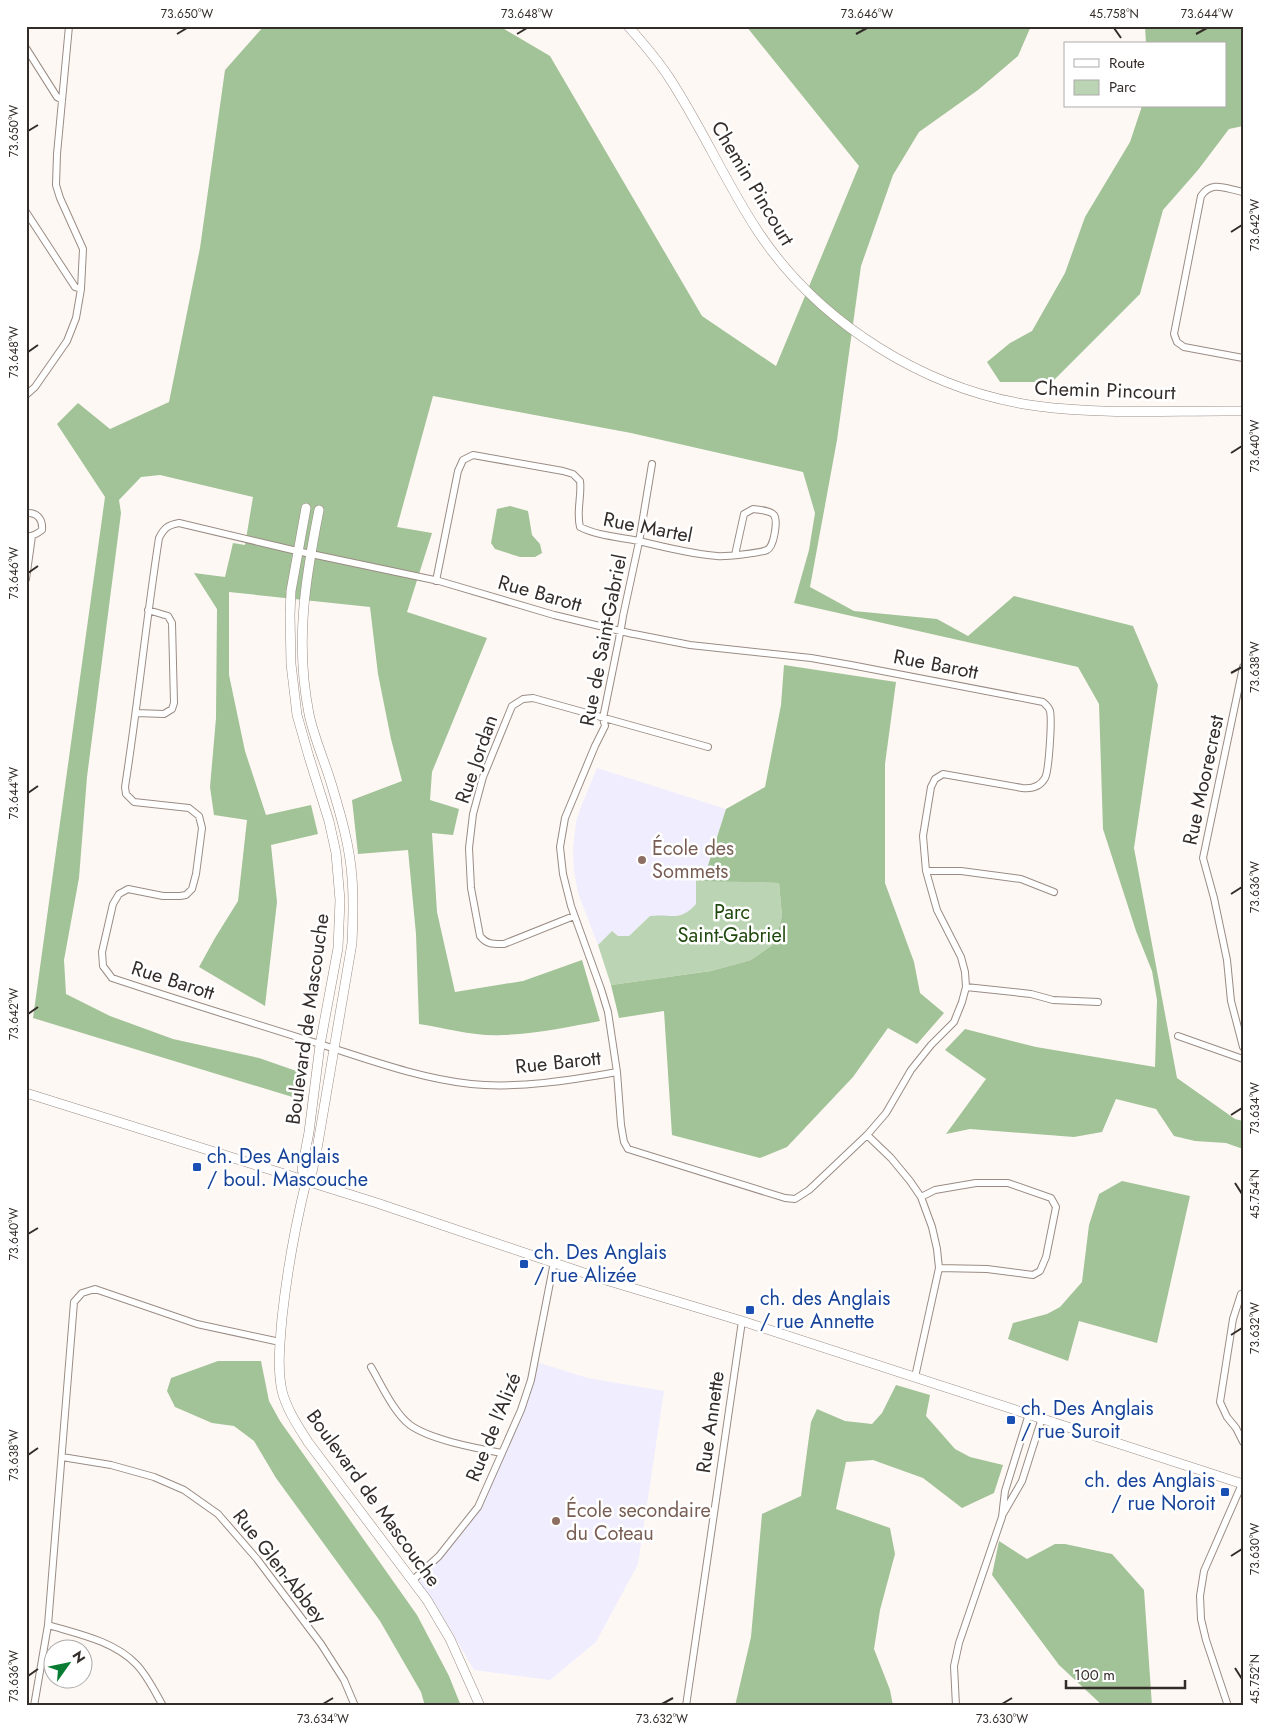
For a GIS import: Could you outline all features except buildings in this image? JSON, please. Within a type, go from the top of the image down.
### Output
[{"type":"street","points":[[26,394],[35,387],[67,341],[76,318],[81,289],[83,249],[56,185],[69,26]]},
{"type":"street","name":"Chemin Pincourt","points":[[628,26],[647,46],[670,79],[758,232],[789,272],[830,312],[885,351],[926,373],[964,388],[1036,406],[1098,411],[1242,409]]},
{"type":"street","points":[[26,48],[57,97],[62,100]]},
{"type":"street","points":[[1243,192],[1214,186],[1206,188],[1201,196],[1174,334],[1177,342],[1184,347],[1243,358]]},
{"type":"street","points":[[26,212],[75,287],[81,289]]},
{"type":"street","name":"Rue Martel","points":[[436,581],[458,470],[463,460],[473,455],[520,462],[573,474],[580,480],[581,490],[577,517],[580,527],[591,532],[639,542],[718,556],[735,555],[766,550],[771,546],[776,519],[770,512],[753,509],[744,514],[735,555]]},
{"type":"street","name":"Rue de Saint-Gabriel","points":[[652,464],[639,542],[603,718],[605,726],[572,800],[560,847],[563,874],[574,916],[608,1012],[617,1072],[621,1125],[624,1142],[628,1149],[785,1198],[795,1199],[809,1190],[868,1135],[886,1113],[911,1070],[931,1045],[954,1022],[966,988],[965,972],[961,957],[936,910],[926,871],[923,836],[931,787],[935,779],[943,774],[1032,789],[1046,777],[1049,738]]},
{"type":"street","name":"Boulevard de Mascouche","points":[[306,508],[291,591],[290,646],[295,700],[309,757],[330,823],[340,884],[338,948],[320,1045],[309,1132],[302,1169],[306,1182]]},
{"type":"street","name":"Boulevard de Mascouche","points":[[319,510],[310,554],[302,625],[303,661],[310,714],[341,818],[352,879],[352,943],[315,1157],[312,1172],[306,1182],[290,1253],[280,1342],[279,1373],[282,1392],[297,1426],[438,1617],[450,1638],[480,1706]]},
{"type":"street","points":[[26,512],[35,514],[42,521],[42,530],[29,536],[26,579]]},
{"type":"street","name":"Rue Barott","points":[[617,1072],[563,1081],[502,1085],[471,1084],[417,1073],[333,1049],[112,978],[103,966],[102,952],[112,904],[119,894],[128,889],[173,897],[186,895],[192,888],[202,828],[199,816],[189,808],[134,802],[126,794],[125,787],[159,538],[168,525],[179,523],[436,581],[554,615],[620,631],[690,645],[850,664],[1043,702],[1050,709],[1051,724],[1049,738]]},
{"type":"street","points":[[136,713],[164,714],[172,709],[174,703],[172,623],[168,616],[148,610]]},
{"type":"street","name":"Rue Moorecrest","points":[[1243,666],[1203,858],[1214,898],[1227,960],[1231,1001],[1243,1047]]},
{"type":"street","name":"Rue Jordan","points":[[574,916],[504,944],[485,942],[480,936],[471,888],[469,848],[473,814],[482,777],[512,706],[523,699],[533,698],[603,718]]},
{"type":"street","points":[[603,718],[708,746]]},
{"type":"street","points":[[926,871],[961,871],[1021,879],[1054,892]]},
{"type":"street","points":[[966,988],[1023,992],[1052,1000],[1098,1002]]},
{"type":"street","points":[[1178,1036],[1243,1059]]},
{"type":"street","points":[[26,1093],[306,1182],[322,1185],[599,1278],[742,1321],[1243,1484],[1204,1571],[1200,1596],[1201,1619],[1206,1640],[1228,1706]]},
{"type":"street","points":[[868,1135],[891,1158],[921,1197],[932,1227],[940,1268],[915,1377]]},
{"type":"street","points":[[921,1197],[935,1190],[976,1183],[1008,1183],[1051,1198],[1056,1207],[1046,1257],[1040,1270],[1033,1275],[987,1269],[940,1268]]},
{"type":"street","name":"Rue de l'Alizé","points":[[412,1580],[439,1556],[478,1507],[521,1410],[531,1380],[554,1262]]},
{"type":"street","points":[[34,1706],[48,1625],[74,1302],[82,1293],[94,1289],[197,1324],[280,1342]]},
{"type":"street","points":[[1243,1293],[1241,1294],[1233,1319],[1220,1402],[1243,1442]]},
{"type":"street","name":"Rue Annette","points":[[686,1706],[742,1321]]},
{"type":"street","points":[[371,1367],[391,1402],[409,1424],[433,1436],[502,1453]]},
{"type":"street","points":[[1002,1517],[1005,1490],[1029,1414]]},
{"type":"street","points":[[956,1706],[954,1666],[959,1643],[1002,1517],[1022,1481],[1042,1418]]},
{"type":"street","name":"Rue Glen-Abbey","points":[[62,1457],[111,1465],[154,1477],[184,1490],[218,1514],[257,1559],[321,1644],[344,1680],[355,1706]]},
{"type":"street","points":[[48,1625],[113,1647],[126,1654],[138,1665],[164,1706]]},
{"type":"shaded area","name":"École des Sommets","points":[[597,768],[726,809],[703,881],[696,880],[696,904],[689,912],[680,916],[650,916],[629,936],[618,936],[612,931],[598,945],[578,893],[573,849],[576,822]]},
{"type":"shaded area","name":"École secondaire du Coteau","points":[[533,1361],[588,1378],[664,1391],[638,1564],[596,1642],[550,1680],[474,1670],[436,1605],[413,1580],[439,1556],[478,1507],[521,1410]]},
{"type":"green space","points":[[264,26],[499,26],[550,56],[702,316],[776,366],[859,166],[746,26],[1031,26],[1018,56],[978,90],[919,132],[893,175],[861,266],[837,440],[810,587],[854,611],[937,619],[968,636],[1014,596],[1133,626],[1158,685],[1134,848],[1177,1078],[1235,1119],[1243,1121],[1243,1149],[1226,1143],[1195,1141],[1174,1136],[1156,1109],[1116,1099],[1102,1132],[1074,1137],[970,1129],[946,1134],[986,1079],[945,1050],[965,1029],[1036,1047],[1155,1067],[1157,1000],[1152,971],[1136,931],[1103,829],[1099,704],[1078,667],[794,603],[809,550],[815,513],[803,472],[631,433],[433,396],[397,527],[432,533],[407,612],[487,638],[432,772],[430,800],[459,809],[453,835],[432,833],[437,912],[455,992],[523,981],[582,960],[600,1021],[540,1032],[493,1035],[419,1024],[416,934],[408,850],[358,854],[352,800],[402,781],[391,739],[378,674],[370,607],[229,592],[229,675],[245,751],[266,815],[311,805],[318,834],[271,845],[277,902],[265,1006],[199,967],[238,901],[247,820],[214,815],[210,787],[216,718],[217,609],[194,573],[225,577],[233,543],[245,545],[253,497],[160,475],[141,477],[119,500],[121,513],[87,777],[79,878],[64,960],[66,994],[110,1016],[173,1039],[259,1058],[305,1074],[299,1099],[33,1018],[105,497],[57,424],[78,403],[110,429],[169,402],[200,248],[225,70]]},
{"type":"green space","points":[[1145,26],[1243,26],[1243,126],[1229,129],[1198,170],[1163,210],[1140,294],[1052,382],[1000,382],[987,362],[1010,343],[1032,331],[1065,273],[1085,217],[1130,142],[1141,108],[1226,108],[1226,42],[1146,42]]},
{"type":"green space","points":[[510,506],[528,511],[532,535],[540,544],[542,553],[535,557],[520,557],[495,549],[491,543],[497,509]]},
{"type":"green space","points":[[784,665],[896,682],[885,764],[885,883],[914,962],[920,993],[944,1013],[917,1044],[888,1028],[853,1077],[787,1147],[760,1158],[672,1135],[664,1011],[619,1018],[611,985],[711,971],[751,960],[775,943],[782,916],[779,883],[703,881],[726,809],[765,787],[781,705]]},
{"type":"green space","name":"Parc Saint-Gabriel","points":[[696,880],[779,883],[782,916],[775,943],[751,960],[711,971],[611,985],[598,945],[612,931],[618,936],[629,936],[650,916],[674,916],[690,910],[696,904]]},
{"type":"green space","points":[[1122,1181],[1190,1196],[1157,1343],[1079,1321],[1068,1361],[1008,1339],[1013,1323],[1047,1314],[1060,1307],[1082,1282],[1089,1225],[1099,1194]]},
{"type":"green space","points":[[218,1361],[261,1361],[269,1401],[280,1421],[417,1615],[449,1676],[461,1706],[425,1706],[421,1692],[380,1621],[276,1478],[254,1441],[234,1426],[212,1423],[175,1407],[167,1391],[171,1378]]},
{"type":"green space","points":[[896,1385],[930,1395],[926,1416],[955,1449],[970,1457],[1003,1465],[994,1493],[962,1508],[923,1478],[873,1460],[846,1462],[836,1509],[890,1528],[895,1554],[880,1610],[874,1649],[890,1690],[893,1706],[735,1706],[751,1637],[762,1514],[801,1496],[811,1422],[817,1409],[845,1421],[872,1424],[882,1413]]},
{"type":"green space","points":[[999,1541],[1027,1559],[1055,1544],[1065,1544],[1112,1554],[1144,1590],[1152,1706],[1103,1706],[1059,1665],[992,1575]]},
{"type":"place","name":"École des Sommets","points":[[642,860]]},
{"type":"place","name":"ch. Des Anglais / boul. Mascouche","points":[[197,1167]]},
{"type":"place","name":"ch. Des Anglais / rue Alizée","points":[[524,1264]]},
{"type":"place","name":"ch. des Anglais / rue Annette","points":[[750,1310]]},
{"type":"place","name":"ch. Des Anglais / rue Suroit","points":[[1011,1420]]},
{"type":"place","name":"ch. des Anglais / rue Noroit","points":[[1225,1492]]},
{"type":"place","name":"École secondaire du Coteau","points":[[556,1521]]}]
